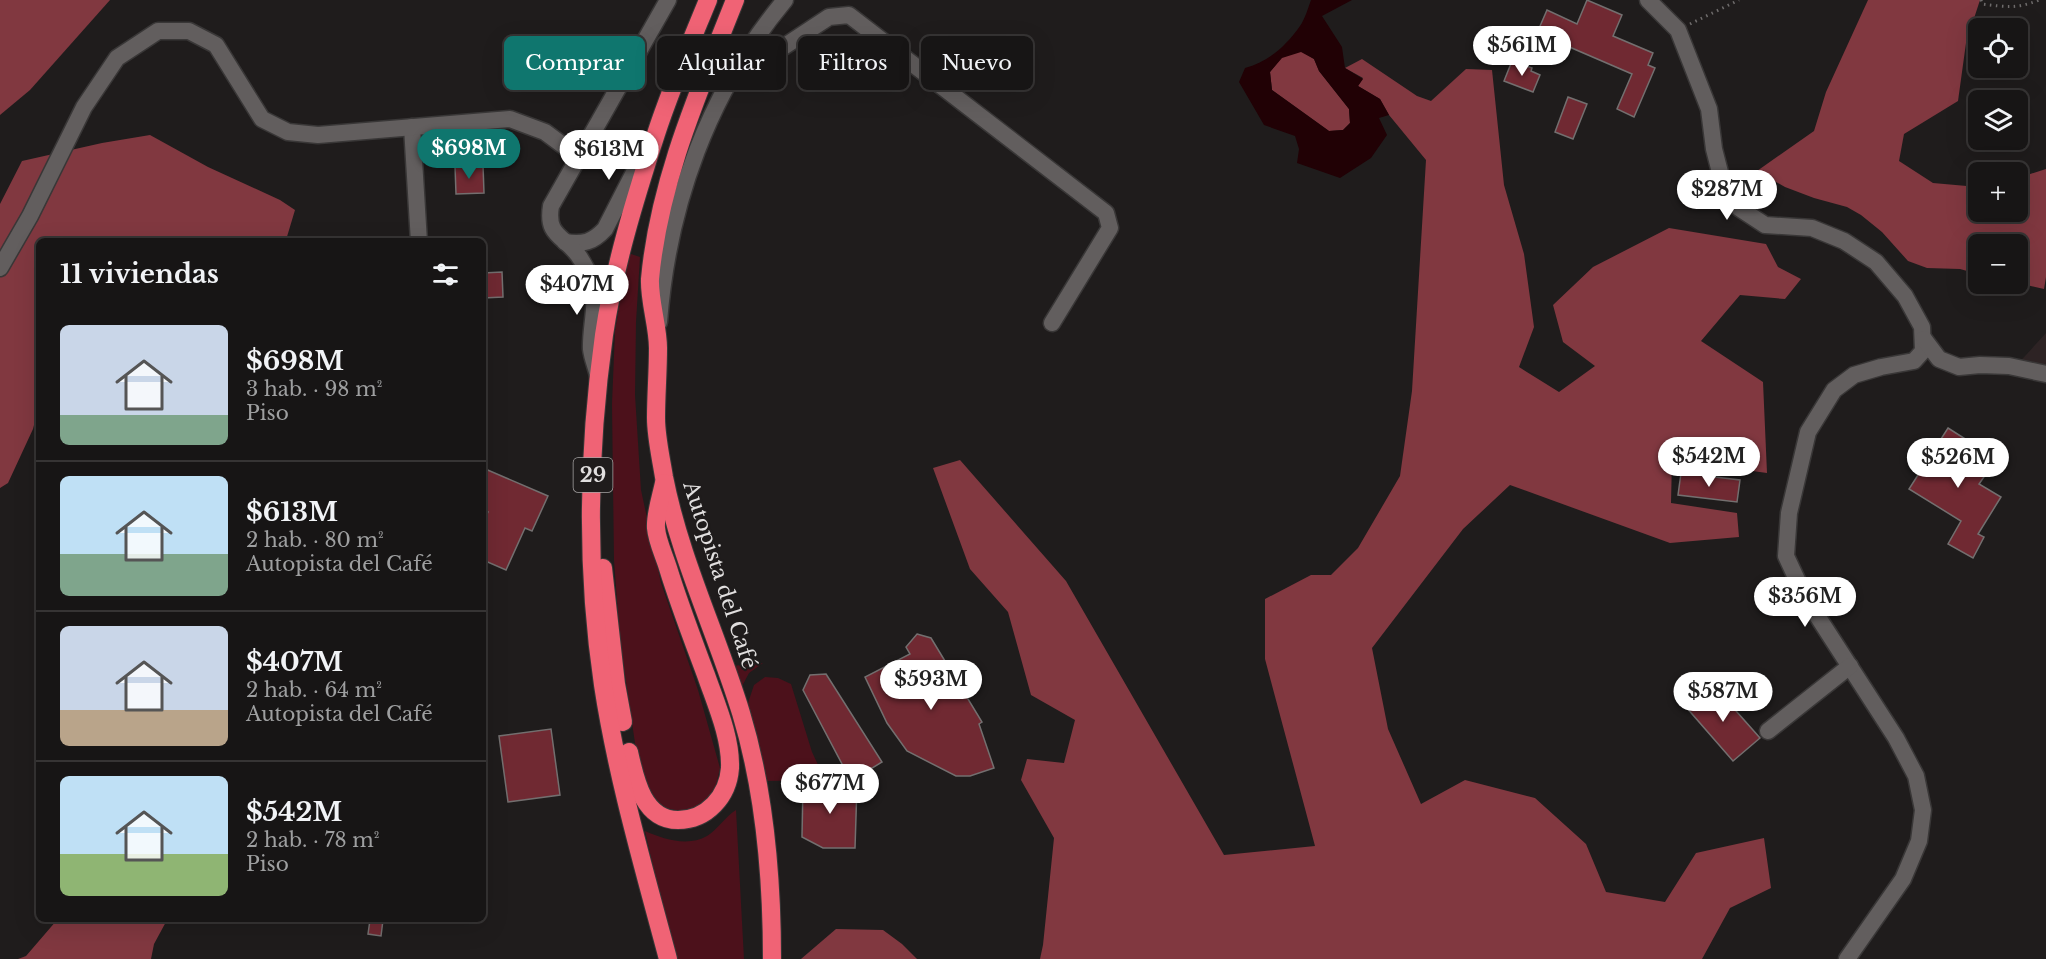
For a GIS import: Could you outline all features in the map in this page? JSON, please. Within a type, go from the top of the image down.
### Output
[{"type":"highway","name":"29","points":[[668,959],[626,800],[603,686],[595,618],[591,533],[599,380],[604,333],[633,209],[656,132],[708,0]]},
{"type":"highway","name":"Autopista del Café","points":[[735,0],[669,174],[660,214],[650,283],[658,332],[656,421],[664,478],[689,567],[730,680],[755,765],[768,859],[772,959]]},
{"type":"highway","points":[[591,533],[604,571],[616,684],[626,740],[638,788],[653,811],[663,817],[688,820],[700,816],[710,810],[720,799],[728,784],[730,766],[728,746],[716,703],[675,591],[656,528],[664,478]]},
{"type":"street","points":[[599,380],[591,350],[594,295],[591,281],[578,255],[554,232],[549,218],[551,206],[668,0]]},
{"type":"street","points":[[759,36],[786,0]]},
{"type":"street","points":[[1648,0],[1678,30],[1709,109],[1714,149],[1724,184],[1739,208],[1765,225],[1812,228],[1844,241],[1876,262],[1905,296],[1922,327],[1923,351],[1914,361],[1854,375],[1833,390],[1808,432],[1789,513],[1786,556],[1805,597],[1896,738],[1916,776],[1923,810],[1919,841],[1903,879],[1847,959]]},
{"type":"street","points":[[786,46],[829,17],[849,15],[1106,213],[1110,228],[1052,323]]},
{"type":"street","points":[[0,268],[30,216],[84,107],[117,58],[158,31],[189,31],[216,45],[262,119],[288,132],[318,135],[510,119],[545,132],[580,158]]},
{"type":"street","points":[[658,332],[661,289],[678,204],[691,163],[725,90]]},
{"type":"street","points":[[412,127],[419,238]]},
{"type":"street","points":[[565,242],[587,243],[597,238],[605,229],[640,157],[656,132]]},
{"type":"street","points":[[1923,339],[1939,359],[1959,367],[2008,366],[2046,374]]},
{"type":"street","points":[[1768,731],[1850,666]]},
{"type":"path","points":[[1678,30],[1739,0]]},
{"type":"path","points":[[1981,0],[1982,4],[2001,7],[2022,7],[2040,0]]},
{"type":"shaded area","points":[[0,0],[110,0],[30,90],[0,115]]},
{"type":"shaded area","points":[[1311,0],[1352,0],[1322,16],[1342,47],[1345,68],[1363,79],[1358,86],[1380,99],[1389,115],[1379,118],[1387,135],[1371,158],[1340,178],[1297,163],[1299,149],[1295,136],[1264,125],[1239,82],[1245,68],[1269,57],[1289,40],[1302,23]],"holes":[[[1301,52],[1314,59],[1319,71],[1349,109],[1350,123],[1343,130],[1329,131],[1272,90],[1270,72],[1282,58]]]},
{"type":"shaded area","points":[[1868,0],[1980,0],[1974,18],[1968,18],[1968,37],[1958,101],[1904,134],[1899,161],[1933,183],[1968,186],[1968,222],[2028,222],[2028,175],[2046,169],[2044,289],[2028,285],[2028,234],[1968,234],[1968,271],[1927,268],[1908,261],[1882,232],[1847,207],[1785,187],[1757,171],[1814,131],[1826,92]]},
{"type":"shaded area","points":[[1301,51],[1314,59],[1319,71],[1349,109],[1350,123],[1343,130],[1329,131],[1272,90],[1270,72],[1282,57]]},
{"type":"shaded area","points":[[1362,59],[1417,96],[1431,101],[1466,69],[1492,70],[1504,185],[1524,254],[1534,327],[1519,367],[1559,392],[1595,366],[1563,342],[1553,305],[1593,267],[1669,228],[1766,244],[1778,267],[1801,279],[1785,299],[1740,295],[1701,341],[1763,382],[1767,473],[1672,460],[1671,503],[1737,513],[1739,537],[1670,543],[1510,485],[1463,529],[1372,648],[1388,729],[1421,804],[1465,780],[1535,798],[1586,844],[1606,892],[1665,902],[1696,853],[1764,838],[1771,888],[1730,908],[1702,959],[1040,959],[1054,838],[1021,780],[1027,759],[1064,763],[1075,720],[1031,695],[1008,612],[970,569],[933,468],[960,460],[1066,581],[1224,855],[1315,846],[1265,659],[1265,599],[1311,575],[1331,575],[1358,548],[1400,476],[1412,391],[1426,160],[1389,115],[1380,99],[1358,86],[1363,78],[1345,68]]},
{"type":"shaded area","points":[[150,135],[208,167],[280,200],[295,210],[287,238],[36,238],[36,417],[33,429],[8,483],[0,488],[0,204],[22,161]]},
{"type":"shaded area","points":[[628,253],[640,257],[635,395],[641,490],[661,583],[698,690],[720,768],[710,798],[700,808],[681,811],[664,808],[655,803],[640,777],[620,641],[614,560],[612,404],[615,331]]},
{"type":"shaded area","points":[[2046,333],[2046,372],[2014,368]]},
{"type":"shaded area","points":[[763,663],[749,673],[740,690],[732,666]]},
{"type":"shaded area","points":[[765,677],[778,678],[791,684],[812,752],[820,769],[838,780],[763,781],[746,709],[754,685]]},
{"type":"shaded area","points":[[736,810],[744,959],[674,959],[645,831],[676,841],[692,841],[707,836]]},
{"type":"shaded area","points":[[55,922],[166,922],[154,944],[151,959],[18,959],[26,956]]},
{"type":"shaded area","points":[[836,929],[883,930],[917,959],[801,959]]},
{"type":"building","points":[[1587,0],[1622,15],[1613,36],[1653,53],[1648,65],[1655,68],[1634,117],[1617,109],[1632,74],[1537,33],[1547,10],[1577,24]]},
{"type":"building","points":[[1512,61],[1532,68],[1531,71],[1540,75],[1533,92],[1504,81]]},
{"type":"building","points":[[1568,97],[1587,104],[1573,139],[1555,132]]},
{"type":"building","points":[[483,165],[484,193],[456,194],[455,166]]},
{"type":"building","points":[[502,272],[503,297],[486,298],[486,273]]},
{"type":"building","points":[[1948,428],[1981,449],[1971,465],[1986,474],[1979,484],[2001,497],[1978,534],[1984,537],[1973,558],[1948,544],[1961,521],[1909,489]]},
{"type":"building","points":[[486,469],[548,496],[532,531],[525,528],[506,570],[486,561],[486,516],[488,512],[486,511]]},
{"type":"building","points":[[1681,473],[1740,480],[1737,502],[1678,495]]},
{"type":"building","points":[[917,634],[931,638],[982,722],[979,724],[994,768],[970,776],[956,776],[907,751],[887,723],[865,677],[910,654],[906,647]]},
{"type":"building","points":[[826,674],[882,762],[851,781],[803,690],[810,675]]},
{"type":"building","points":[[1713,685],[1760,738],[1733,761],[1686,707]]},
{"type":"building","points":[[551,729],[560,795],[508,802],[499,736]]},
{"type":"building","points":[[803,784],[857,785],[855,848],[823,848],[802,837]]},
{"type":"building","points":[[370,922],[383,922],[381,936],[368,934]]}]
